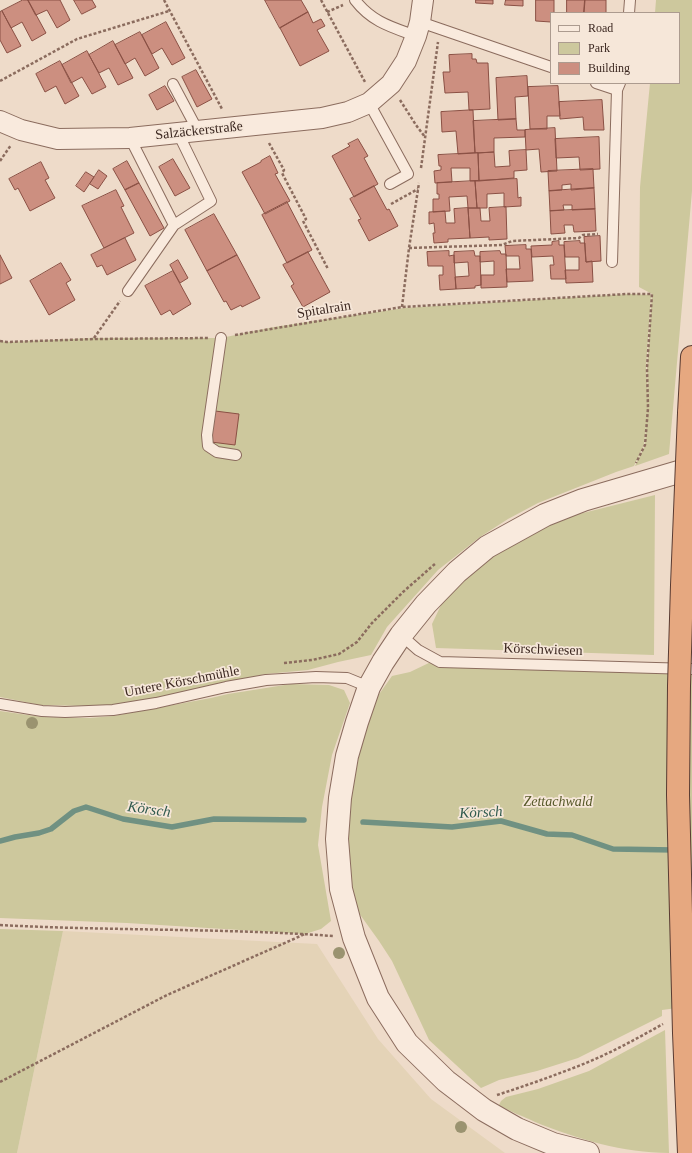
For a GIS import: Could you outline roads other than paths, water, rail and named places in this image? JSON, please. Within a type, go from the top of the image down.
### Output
[{"type":"highway","points":[[689,1153],[684,1033],[678,795],[682,585],[688,413],[692,356]]},
{"type":"street","name":"Salzäckerstraße","points":[[0,121],[21,130],[58,139],[130,138],[322,118],[348,112],[369,103],[391,84],[406,61],[418,29],[423,0]]},
{"type":"street","points":[[588,1153],[553,1144],[517,1129],[484,1110],[446,1081],[406,1043],[378,998],[354,938],[341,889],[337,840],[340,798],[347,756],[369,687],[401,635],[426,604],[457,572],[487,548],[516,530],[545,515],[583,500],[692,468]]},
{"type":"lane","points":[[355,0],[371,17],[389,26],[418,29],[550,67]]},
{"type":"lane","points":[[630,0],[630,12]]},
{"type":"lane","points":[[173,84],[198,131]]},
{"type":"lane","points":[[602,84],[619,87],[612,262]]},
{"type":"lane","points":[[369,103],[408,174],[390,184]]},
{"type":"lane","points":[[128,291],[174,225],[211,201],[178,133]]},
{"type":"lane","points":[[130,138],[174,225]]},
{"type":"lane","points":[[221,338],[207,435],[208,446],[217,452],[236,455]]},
{"type":"lane","name":"Körschwiesen","points":[[401,635],[418,650],[440,662],[692,669]]},
{"type":"lane","name":"Untere Körschmühle","points":[[0,704],[34,710],[66,712],[113,710],[156,703],[226,687],[266,680],[316,677],[347,678],[369,687]]},
{"type":"waterway","name":"Körsch","points":[[0,841],[51,829],[74,811],[86,807],[123,819],[172,827],[214,819],[304,820]]},
{"type":"waterway","name":"Körsch","points":[[363,822],[452,827],[501,821],[547,834],[572,835],[613,849],[674,850]]},
{"type":"park label","name":"Zettachwald","points":[[558,802]]}]
